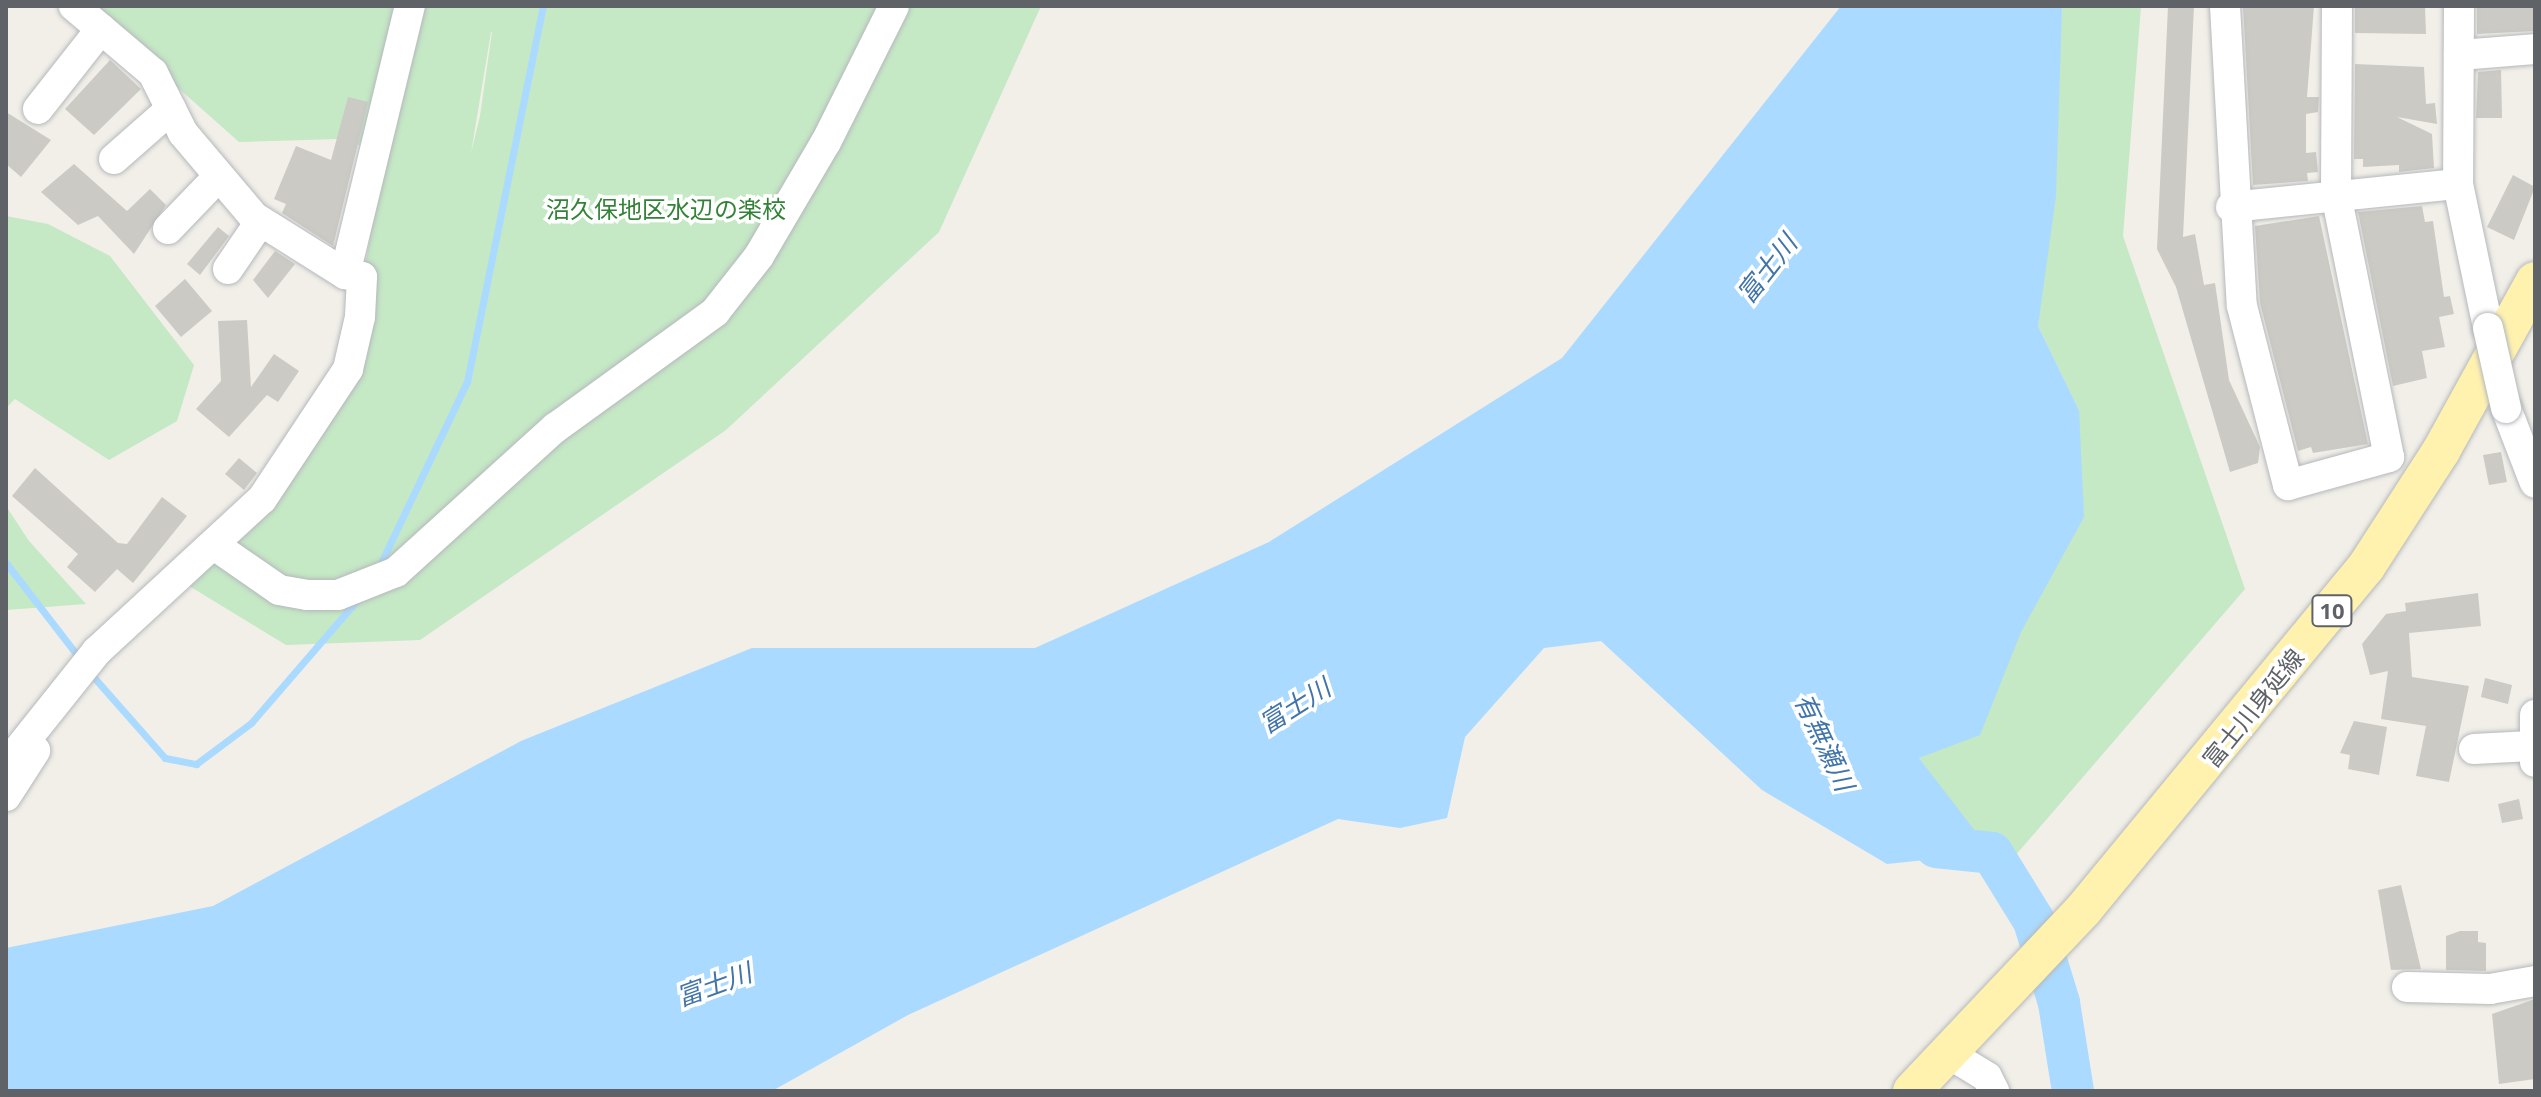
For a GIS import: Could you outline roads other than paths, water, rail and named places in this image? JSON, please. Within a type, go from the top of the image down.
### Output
[{"type":"main road","name":"富士川身延線","points":[[1912,1091],[1955,1052],[2084,909],[2366,567],[2441,451],[2535,281]]},
{"type":"street","points":[[6,765],[68,681],[97,651],[217,547],[271,488],[348,369],[362,277],[345,274],[260,222],[217,178],[171,109],[153,73],[74,6]]},
{"type":"street","points":[[345,274],[410,6]]},
{"type":"street","points":[[217,547],[279,590],[338,595],[396,572],[555,428],[715,312],[789,206],[894,6]]},
{"type":"street","points":[[2225,6],[2231,207],[2242,306],[2288,485],[2389,457],[2336,193],[2337,6]]},
{"type":"street","points":[[2459,6],[2458,184],[2506,408],[2535,483]]},
{"type":"street","points":[[38,109],[101,29]]},
{"type":"street","points":[[2459,55],[2535,49]]},
{"type":"street","points":[[114,159],[171,109]]},
{"type":"street","points":[[168,229],[217,178]]},
{"type":"street","points":[[2231,207],[2336,193],[2458,184]]},
{"type":"street","points":[[228,269],[260,222]]},
{"type":"street","points":[[6,796],[49,729],[43,714]]},
{"type":"street","points":[[2474,749],[2533,755],[2535,715]]},
{"type":"street","points":[[2407,987],[2490,989],[2535,981]]},
{"type":"street","points":[[1955,1052],[1987,1077],[1994,1091]]},
{"type":"water","name":"富士川","points":[[1841,6],[2062,6],[2056,196],[2038,326],[2079,410],[2084,517],[2021,632],[1980,735],[1919,758],[1992,853],[1887,864],[1762,790],[1601,641],[1544,648],[1465,737],[1447,818],[1400,828],[1338,819],[908,1015],[772,1091],[6,1091],[6,948],[213,906],[521,741],[752,648],[1035,648],[1269,542],[1562,358]]},
{"type":"waterway","points":[[379,567],[467,382],[543,6]]},
{"type":"waterway","points":[[6,563],[81,660]]},
{"type":"waterway","points":[[90,673],[165,758],[196,764],[251,723],[357,600]]},
{"type":"waterway","name":"有無瀬川","points":[[1936,847],[1992,853],[2034,921],[2059,1003],[2073,1091]]},
{"type":"park label","name":"沼久保地区水辺の楽校","points":[[666,209]]}]
